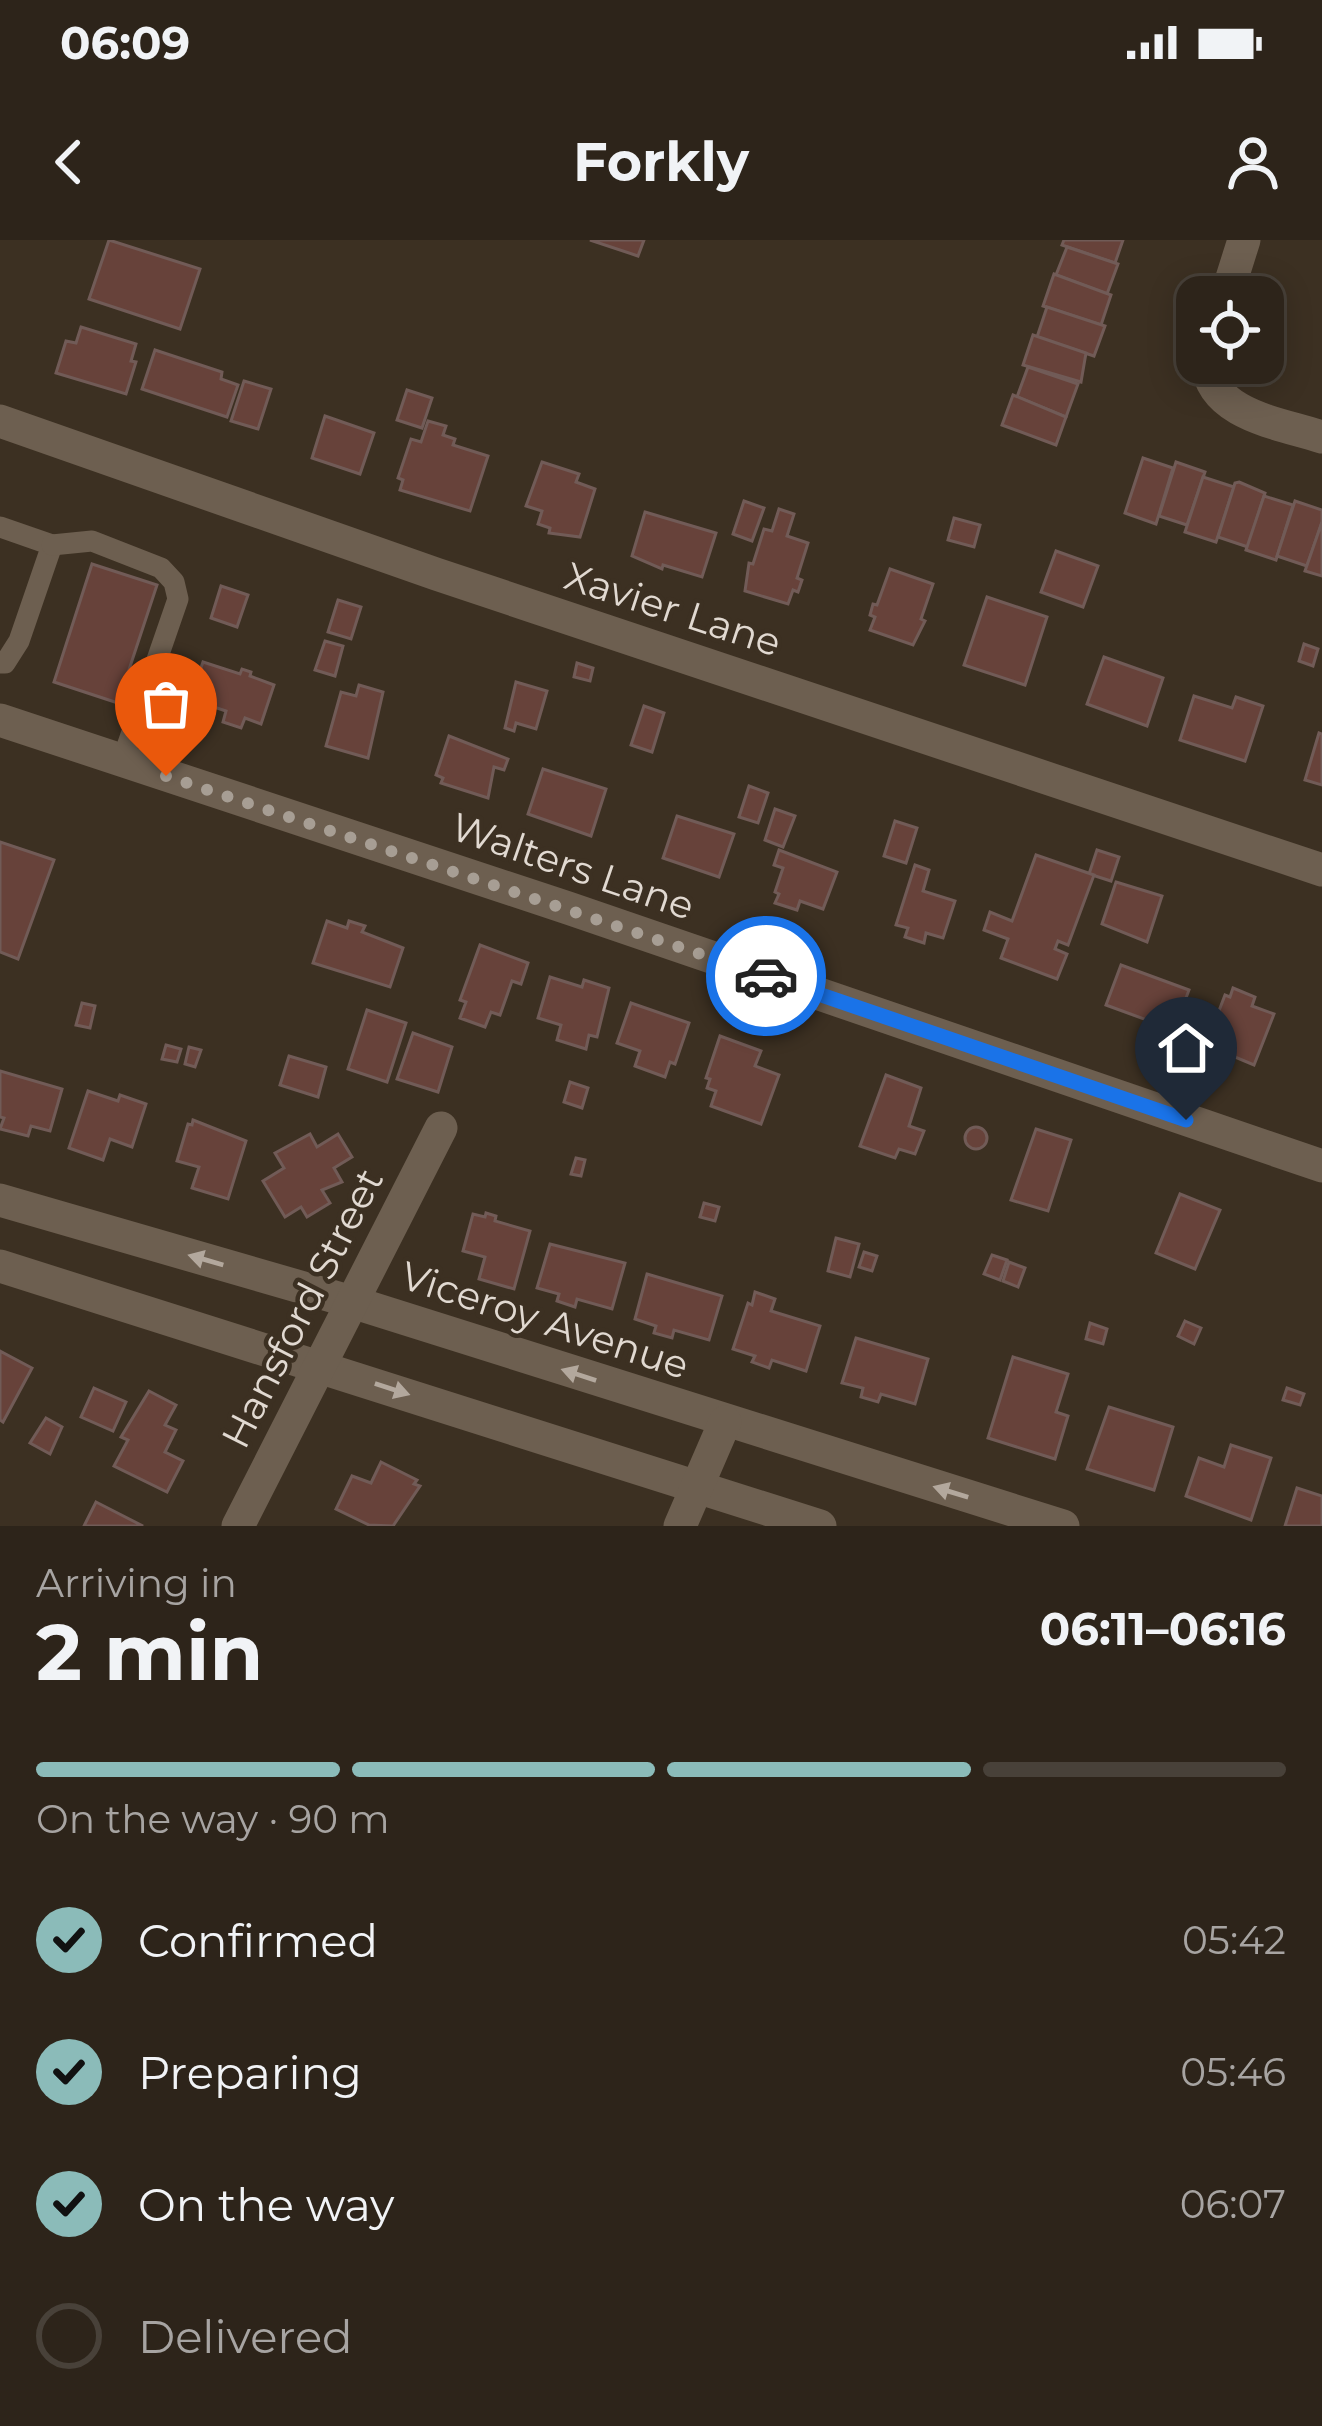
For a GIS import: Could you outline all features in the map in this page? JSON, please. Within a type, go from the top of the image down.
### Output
[{"type":"street","points":[[1233,276],[1244,240]]},
{"type":"street","points":[[1211,384],[1233,407],[1322,437]]},
{"type":"street","name":"Xavier Lane","points":[[0,421],[436,574],[1322,869]]},
{"type":"street","name":"Walters Lane","points":[[0,721],[568,908],[1322,1166]]},
{"type":"street","name":"Hansford Street","points":[[238,1526],[441,1129]]},
{"type":"street","name":"Viceroy Avenue","points":[[0,1200],[352,1302],[1063,1526]]},
{"type":"street","points":[[0,1266],[820,1526]]},
{"type":"street","points":[[680,1526],[725,1422]]},
{"type":"lane","points":[[0,527],[52,545],[92,541],[161,568],[174,582],[178,599],[122,761]]},
{"type":"lane","points":[[2,669],[20,641],[52,545]]},
{"type":"building","points":[[109,240],[200,269],[180,329],[89,299]]},
{"type":"building","points":[[590,240],[644,240],[638,256]]},
{"type":"building","points":[[1064,240],[1123,240],[1115,263],[1062,245]]},
{"type":"building","points":[[1067,247],[1118,264],[1107,294],[1056,275]]},
{"type":"building","points":[[1054,274],[1111,295],[1101,325],[1043,306]]},
{"type":"building","points":[[1047,307],[1105,326],[1094,356],[1037,337]]},
{"type":"building","points":[[81,327],[136,344],[126,394],[56,373],[66,341],[76,343]]},
{"type":"building","points":[[1033,335],[1086,353],[1081,382],[1023,365]]},
{"type":"building","points":[[155,350],[222,372],[221,379],[238,385],[227,417],[142,389]]},
{"type":"building","points":[[1028,367],[1078,384],[1066,417],[1017,397]]},
{"type":"building","points":[[244,381],[271,389],[258,429],[231,421]]},
{"type":"building","points":[[407,390],[432,398],[422,428],[397,420]]},
{"type":"building","points":[[1013,395],[1066,417],[1056,445],[1002,425]]},
{"type":"building","points":[[325,416],[374,433],[360,474],[312,458]]},
{"type":"building","points":[[428,421],[446,426],[443,435],[455,439],[453,445],[488,456],[470,511],[400,490],[403,480],[398,478],[411,439],[421,442]]},
{"type":"building","points":[[1143,458],[1173,468],[1156,524],[1125,513]]},
{"type":"building","points":[[542,462],[579,474],[576,482],[595,489],[580,537],[549,533],[550,528],[538,524],[542,511],[526,506]]},
{"type":"building","points":[[1176,462],[1205,472],[1187,525],[1159,516]]},
{"type":"building","points":[[1203,477],[1234,487],[1216,542],[1185,532]]},
{"type":"building","points":[[1239,482],[1265,493],[1248,547],[1218,537]]},
{"type":"building","points":[[1264,496],[1293,505],[1276,560],[1246,550]]},
{"type":"building","points":[[744,501],[764,508],[752,541],[733,534]]},
{"type":"building","points":[[1295,501],[1322,510],[1307,566],[1277,556]]},
{"type":"building","points":[[779,509],[794,514],[787,536],[808,543],[797,578],[802,580],[788,604],[745,591],[749,563],[753,564],[764,529],[772,531]]},
{"type":"building","points":[[645,512],[716,533],[702,577],[663,565],[662,569],[632,556]]},
{"type":"building","points":[[954,518],[980,525],[974,547],[948,540]]},
{"type":"building","points":[[1322,522],[1322,576],[1305,571]]},
{"type":"building","points":[[1056,551],[1098,566],[1083,607],[1041,592]]},
{"type":"building","points":[[92,564],[157,585],[118,703],[54,682]]},
{"type":"building","points":[[890,569],[933,584],[921,619],[925,621],[913,645],[870,630],[873,604],[877,605]]},
{"type":"building","points":[[221,586],[248,595],[237,627],[211,618]]},
{"type":"building","points":[[987,597],[1047,617],[1025,685],[964,665]]},
{"type":"building","points":[[338,600],[361,607],[351,639],[328,632]]},
{"type":"building","points":[[325,641],[343,646],[335,676],[315,670]]},
{"type":"building","points":[[1304,644],[1318,649],[1313,666],[1299,661]]},
{"type":"building","points":[[1104,657],[1163,678],[1147,726],[1087,704]]},
{"type":"building","points":[[203,662],[240,674],[242,669],[274,685],[261,724],[245,718],[241,728],[223,722],[226,711],[190,699]]},
{"type":"building","points":[[577,663],[593,668],[590,681],[574,677]]},
{"type":"building","points":[[516,682],[547,691],[536,729],[516,723],[514,731],[505,728]]},
{"type":"building","points":[[359,685],[383,692],[368,758],[326,746],[341,692],[356,696]]},
{"type":"building","points":[[1194,696],[1232,708],[1236,697],[1263,706],[1245,761],[1180,740]]},
{"type":"building","points":[[644,706],[664,713],[652,752],[631,745]]},
{"type":"building","points":[[1322,734],[1322,785],[1305,780]]},
{"type":"building","points":[[449,736],[508,759],[504,770],[494,767],[488,798],[441,783],[443,778],[436,775]]},
{"type":"building","points":[[543,769],[606,789],[591,836],[528,814]]},
{"type":"building","points":[[749,786],[768,793],[758,823],[739,817]]},
{"type":"building","points":[[775,809],[795,816],[783,847],[765,840]]},
{"type":"building","points":[[677,816],[734,834],[719,877],[663,858]]},
{"type":"building","points":[[895,821],[917,828],[906,863],[884,856]]},
{"type":"building","points":[[0,842],[54,860],[18,959],[0,952]]},
{"type":"building","points":[[779,850],[837,872],[823,909],[800,901],[797,910],[775,903],[783,868],[774,865]]},
{"type":"building","points":[[1097,850],[1119,857],[1111,881],[1089,874]]},
{"type":"building","points":[[1036,855],[1094,875],[1068,945],[1058,941],[1055,949],[1067,954],[1057,979],[1001,958],[1008,939],[984,930],[990,912],[1012,921]]},
{"type":"building","points":[[915,865],[929,870],[923,891],[955,901],[943,938],[926,933],[924,943],[905,937],[908,928],[896,925]]},
{"type":"building","points":[[1116,882],[1162,896],[1147,942],[1102,924]]},
{"type":"building","points":[[327,921],[347,928],[349,921],[365,926],[362,932],[403,948],[390,987],[313,963]]},
{"type":"building","points":[[480,945],[528,963],[521,984],[512,981],[500,1015],[491,1012],[485,1027],[460,1018],[466,1002],[460,1000]]},
{"type":"building","points":[[1121,965],[1189,990],[1174,1030],[1106,1005]]},
{"type":"building","points":[[550,977],[582,987],[584,980],[609,988],[597,1037],[589,1035],[586,1049],[557,1040],[561,1025],[538,1018]]},
{"type":"building","points":[[1233,988],[1255,997],[1252,1006],[1274,1014],[1254,1065],[1206,1045],[1225,995],[1230,997]]},
{"type":"building","points":[[82,1003],[95,1006],[90,1028],[76,1025]]},
{"type":"building","points":[[631,1003],[689,1023],[675,1064],[670,1062],[665,1077],[635,1066],[640,1051],[617,1043]]},
{"type":"building","points":[[367,1010],[406,1023],[387,1082],[348,1069]]},
{"type":"building","points":[[413,1033],[452,1047],[438,1092],[397,1079]]},
{"type":"building","points":[[720,1036],[761,1051],[755,1066],[779,1075],[761,1124],[711,1106],[716,1091],[707,1088],[710,1079],[706,1078]]},
{"type":"building","points":[[166,1045],[181,1049],[177,1062],[162,1059]]},
{"type":"building","points":[[189,1047],[201,1050],[195,1067],[185,1064]]},
{"type":"building","points":[[289,1056],[326,1067],[318,1097],[280,1085]]},
{"type":"building","points":[[0,1071],[62,1089],[50,1131],[31,1126],[28,1136],[0,1129],[4,1118],[0,1117]]},
{"type":"building","points":[[886,1075],[921,1088],[909,1126],[924,1131],[915,1154],[899,1149],[895,1158],[860,1146]]},
{"type":"building","points":[[570,1082],[588,1088],[582,1108],[564,1102]]},
{"type":"building","points":[[88,1091],[146,1104],[132,1147],[110,1139],[103,1160],[69,1148]]},
{"type":"building","points":[[193,1120],[246,1141],[228,1199],[192,1188],[199,1167],[177,1161]]},
{"type":"building","points":[[976,1127],[987,1138],[976,1149],[965,1138]]},
{"type":"building","points":[[1036,1129],[1071,1140],[1048,1211],[1011,1200]]},
{"type":"building","points":[[310,1134],[317,1147],[338,1134],[352,1157],[334,1168],[342,1182],[322,1190],[330,1203],[307,1217],[301,1207],[285,1217],[263,1181],[284,1168],[275,1153]]},
{"type":"building","points":[[576,1158],[585,1160],[581,1176],[571,1174]]},
{"type":"building","points":[[1180,1194],[1220,1210],[1195,1269],[1156,1253]]},
{"type":"building","points":[[704,1203],[719,1207],[715,1221],[700,1217]]},
{"type":"building","points":[[486,1213],[496,1216],[495,1221],[530,1231],[514,1289],[479,1279],[485,1257],[463,1251],[473,1214],[485,1217]]},
{"type":"building","points":[[836,1238],[859,1244],[850,1277],[828,1271]]},
{"type":"building","points":[[550,1244],[625,1263],[612,1309],[577,1299],[575,1307],[557,1301],[559,1294],[537,1288]]},
{"type":"building","points":[[864,1252],[877,1256],[872,1271],[859,1267]]},
{"type":"building","points":[[992,1255],[1007,1260],[1000,1280],[984,1274]]},
{"type":"building","points":[[1009,1262],[1025,1268],[1018,1287],[1003,1281]]},
{"type":"building","points":[[647,1274],[722,1296],[709,1340],[674,1330],[672,1338],[654,1333],[656,1326],[635,1319]]},
{"type":"building","points":[[755,1292],[775,1299],[771,1311],[820,1326],[806,1371],[772,1360],[769,1368],[752,1362],[755,1356],[733,1349]]},
{"type":"building","points":[[1185,1321],[1201,1328],[1194,1344],[1178,1336]]},
{"type":"building","points":[[1090,1323],[1107,1329],[1103,1344],[1086,1339]]},
{"type":"building","points":[[856,1338],[928,1359],[915,1404],[881,1394],[878,1402],[861,1397],[863,1388],[842,1383]]},
{"type":"building","points":[[0,1351],[32,1368],[3,1422],[0,1420]]},
{"type":"building","points":[[1013,1357],[1068,1374],[1056,1412],[1068,1416],[1055,1459],[988,1438]]},
{"type":"building","points":[[94,1388],[126,1402],[113,1431],[81,1417]]},
{"type":"building","points":[[1287,1388],[1304,1394],[1300,1405],[1283,1400]]},
{"type":"building","points":[[149,1391],[176,1405],[165,1425],[176,1430],[165,1452],[183,1461],[167,1492],[114,1466],[128,1440],[121,1437]]},
{"type":"building","points":[[1109,1407],[1173,1427],[1154,1490],[1087,1469]]},
{"type":"building","points":[[46,1418],[62,1427],[50,1454],[30,1443]]},
{"type":"building","points":[[1231,1445],[1271,1458],[1251,1520],[1186,1496],[1199,1458],[1224,1467]]},
{"type":"building","points":[[381,1462],[420,1486],[393,1526],[369,1525],[336,1509],[352,1476],[371,1483]]},
{"type":"building","points":[[1297,1488],[1322,1496],[1322,1526],[1285,1526]]},
{"type":"building","points":[[96,1502],[143,1526],[84,1526]]},
{"type":"way so far","points":[[166,776],[766,976]]},
{"type":"route","points":[[766,976],[1186,1120]]}]
